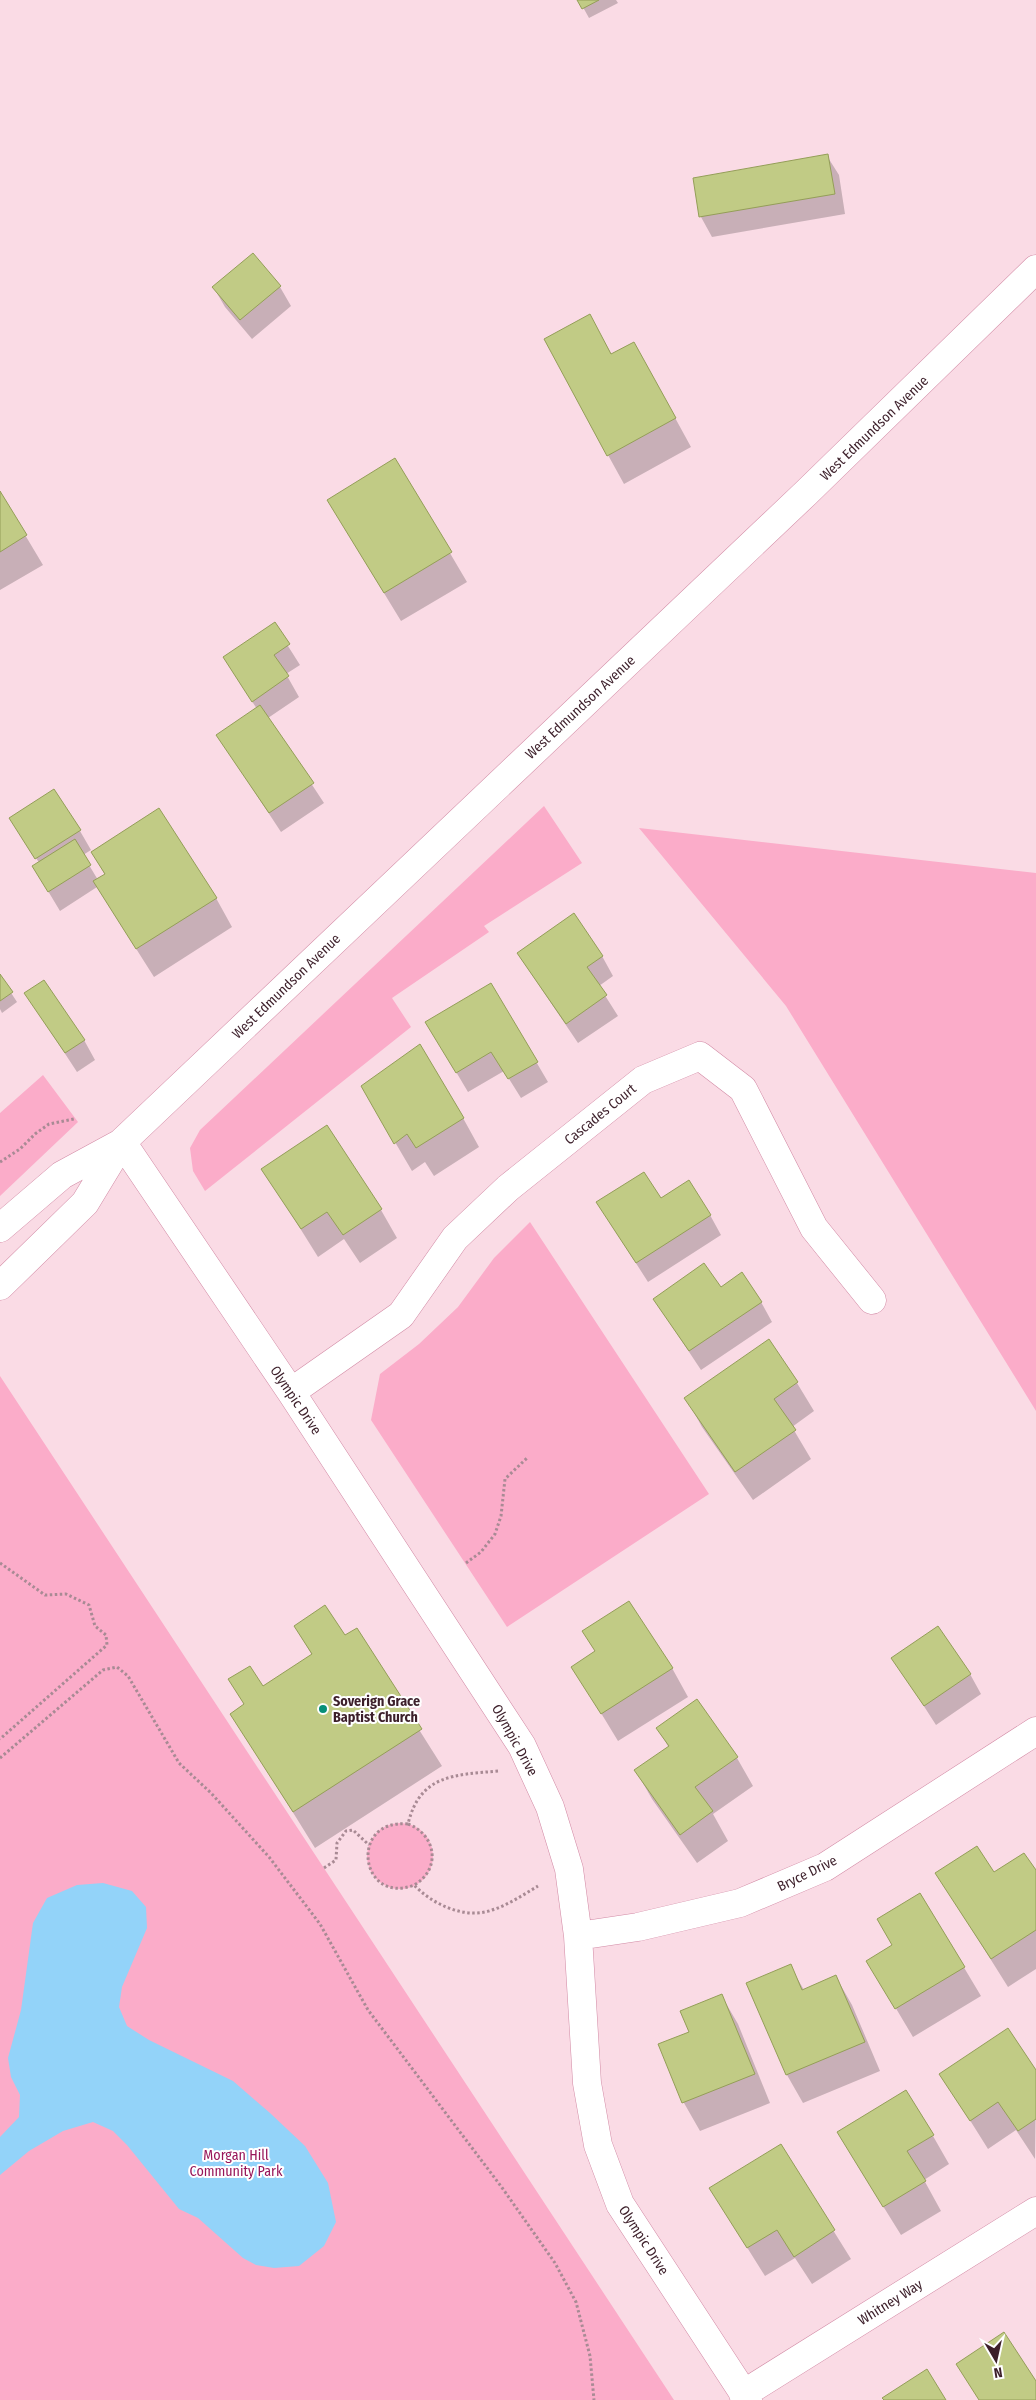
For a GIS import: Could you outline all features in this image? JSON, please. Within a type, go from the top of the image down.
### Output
[{"type":"street","name":"West Edmundson Avenue","points":[[0,1228],[62,1175],[122,1142],[806,493],[1036,270]]},
{"type":"street","name":"Cascades Court","points":[[291,1392],[401,1315],[455,1238],[508,1188],[643,1080],[700,1056],[743,1089],[814,1228],[872,1300]]},
{"type":"street","name":"West Edmundson Avenue","points":[[0,1286],[85,1203],[122,1142]]},
{"type":"street","name":"Olympic Drive","points":[[122,1142],[291,1392],[522,1746],[550,1807],[569,1869],[578,1936],[587,2083],[598,2145],[620,2204],[745,2397]]},
{"type":"street","name":"Bryce Drive","points":[[578,1936],[638,1927],[740,1903],[825,1867],[1036,1731]]},
{"type":"street","name":"Whitney Way","points":[[745,2397],[1036,2211]]},
{"type":"path","points":[[0,1162],[20,1149],[35,1134],[49,1124],[74,1118]]},
{"type":"path","points":[[466,1563],[481,1552],[495,1534],[501,1516],[505,1479],[527,1458]]},
{"type":"path","points":[[0,1563],[45,1595],[66,1594],[89,1605],[95,1626],[106,1635],[107,1645],[0,1739]]},
{"type":"path","points":[[0,1758],[103,1670],[117,1667],[128,1676],[179,1763],[211,1793],[268,1857],[320,1924],[368,2010],[503,2190],[555,2263],[576,2302],[590,2356],[594,2400]]},
{"type":"path","points":[[408,1824],[418,1798],[436,1781],[460,1774],[532,1768]]},
{"type":"path","points":[[408,1824],[425,1835],[432,1850],[433,1859],[427,1875],[414,1885],[397,1889],[381,1883],[370,1870],[368,1862],[369,1845],[379,1831],[386,1826],[408,1824]]},
{"type":"path","points":[[324,1868],[336,1860],[337,1843],[346,1831],[353,1830],[369,1845]]},
{"type":"path","points":[[414,1885],[427,1898],[441,1905],[480,1913],[503,1906],[569,1869]]},
{"type":"green space","points":[[544,806],[582,863],[484,926],[489,932],[392,998],[411,1027],[205,1191],[193,1171],[190,1148],[200,1130]]},
{"type":"green space","points":[[639,828],[1036,873],[1036,1411],[786,1006]]},
{"type":"green space","points":[[43,1075],[78,1122],[0,1196],[0,1113]]},
{"type":"green space","points":[[530,1222],[709,1494],[507,1627],[371,1420],[380,1374],[419,1344],[458,1307],[494,1258]]},
{"type":"green space","name":"Morgan Hill Community Park","points":[[0,1376],[674,2400],[0,2400]]},
{"type":"green space","points":[[400,1823],[412,1826],[423,1833],[430,1844],[433,1856],[430,1868],[423,1879],[412,1886],[400,1889],[388,1886],[377,1879],[370,1868],[367,1856],[370,1844],[377,1833],[388,1826]]},
{"type":"water","points":[[103,1883],[132,1891],[146,1907],[147,1928],[122,1987],[119,2007],[127,2026],[149,2040],[233,2081],[305,2146],[328,2183],[336,2222],[324,2246],[299,2266],[274,2268],[256,2265],[243,2258],[198,2218],[179,2209],[127,2145],[113,2131],[93,2122],[63,2131],[29,2151],[0,2175],[0,2137],[19,2117],[20,2095],[11,2077],[8,2058],[21,2010],[33,1923],[47,1898],[77,1885]]},
{"type":"building","points":[[577,0],[599,0],[582,9]]},
{"type":"building","points":[[828,154],[835,194],[699,217],[693,178]]},
{"type":"building","points":[[253,253],[281,286],[240,320],[212,287]]},
{"type":"building","points":[[590,314],[611,354],[634,342],[676,418],[607,456],[544,339]]},
{"type":"building","points":[[395,458],[452,552],[384,593],[327,500]]},
{"type":"building","points":[[0,491],[27,535],[0,552]]},
{"type":"building","points":[[275,622],[290,644],[274,655],[289,676],[252,702],[223,657]]},
{"type":"building","points":[[260,705],[314,783],[269,813],[216,735]]},
{"type":"building","points":[[54,789],[81,830],[35,859],[9,818]]},
{"type":"building","points":[[159,808],[217,898],[136,949],[93,881],[105,874],[91,852]]},
{"type":"building","points":[[75,839],[91,865],[48,892],[32,866]]},
{"type":"building","points":[[574,913],[603,956],[587,967],[607,995],[566,1024],[517,953]]},
{"type":"building","points":[[0,974],[13,992],[0,1001]]},
{"type":"building","points":[[44,980],[85,1040],[65,1053],[24,993]]},
{"type":"building","points":[[491,983],[538,1062],[508,1079],[491,1052],[456,1073],[425,1022]]},
{"type":"building","points":[[420,1044],[464,1118],[416,1148],[407,1134],[394,1144],[361,1086]]},
{"type":"building","points":[[327,1125],[382,1209],[343,1235],[327,1212],[301,1229],[261,1169]]},
{"type":"building","points":[[644,1172],[661,1198],[689,1180],[711,1215],[636,1263],[596,1202]]},
{"type":"building","points":[[704,1263],[721,1287],[742,1272],[762,1302],[689,1351],[653,1299]]},
{"type":"building","points":[[769,1339],[798,1382],[774,1399],[796,1430],[735,1472],[684,1398]]},
{"type":"building","points":[[629,1601],[673,1668],[601,1714],[571,1667],[595,1651],[582,1631]]},
{"type":"building","name":"Soverign Grace Baptist Church","points":[[325,1605],[345,1635],[357,1628],[422,1729],[293,1812],[230,1714],[244,1704],[228,1679],[250,1666],[263,1686],[312,1654],[294,1626]]},
{"type":"building","points":[[938,1626],[971,1674],[924,1706],[891,1658]]},
{"type":"building","points":[[697,1699],[738,1757],[695,1787],[713,1811],[680,1835],[634,1770],[669,1746],[656,1728]]},
{"type":"building","points":[[977,1846],[994,1872],[1024,1853],[1036,1870],[1036,1930],[991,1959],[935,1873]]},
{"type":"building","points":[[920,1893],[965,1967],[895,2009],[866,1961],[892,1945],[877,1919]]},
{"type":"building","points":[[791,1964],[802,1990],[836,1975],[865,2042],[786,2075],[746,1983]]},
{"type":"building","points":[[722,1994],[755,2074],[682,2103],[658,2044],[689,2032],[680,2011]]},
{"type":"building","points":[[1008,2028],[1036,2070],[1036,2119],[1018,2131],[998,2102],[970,2121],[939,2074]]},
{"type":"building","points":[[906,2090],[934,2135],[907,2151],[926,2181],[883,2207],[837,2132]]},
{"type":"building","points":[[781,2144],[835,2230],[794,2257],[777,2230],[747,2248],[709,2188]]},
{"type":"building","points":[[1004,2332],[1036,2381],[1036,2400],[979,2400],[956,2364]]},
{"type":"building","points":[[927,2369],[946,2400],[884,2400],[882,2398]]},
{"type":"place","name":"Soverign Grace Baptist Church","points":[[323,1709]]}]
